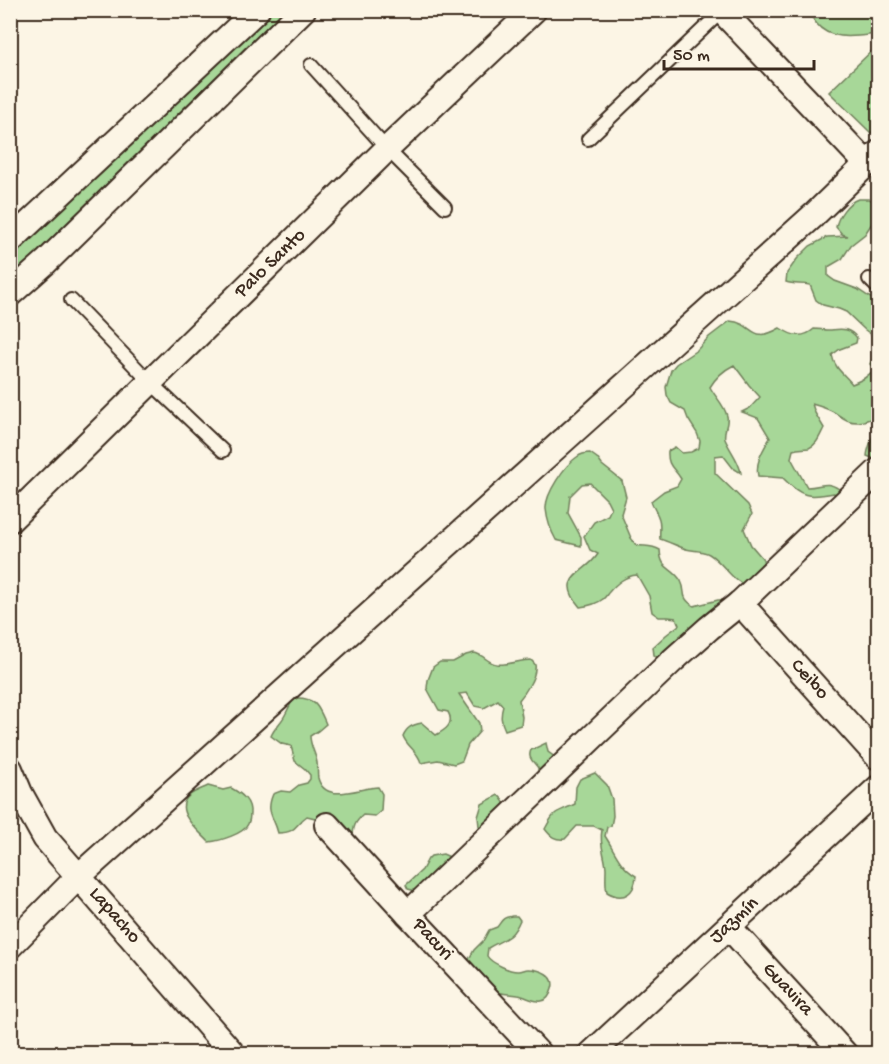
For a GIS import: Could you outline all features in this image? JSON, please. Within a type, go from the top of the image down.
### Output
[{"type":"street","points":[[10,241],[257,10]]},
{"type":"street","points":[[10,294],[46,262],[303,10]]},
{"type":"street","name":"Palo Santo","points":[[10,520],[387,149],[534,10]]},
{"type":"street","points":[[10,946],[80,876],[813,216],[873,159],[722,11]]},
{"type":"street","points":[[408,914],[672,662],[740,603],[879,471]]},
{"type":"street","name":"Ceibo","points":[[740,603],[879,757]]},
{"type":"street","name":"Lapacho","points":[[10,769],[20,793],[45,838],[233,1053]]},
{"type":"street","name":"Jazmín","points":[[591,1053],[879,788]]},
{"type":"street","name":"Pacuri","points":[[327,825],[539,1053]]},
{"type":"street","name":"Guavira","points":[[729,927],[845,1053]]},
{"type":"lane","points":[[588,139],[722,11]]},
{"type":"lane","points":[[311,65],[387,149],[445,207]]},
{"type":"lane","points":[[869,279],[879,288]]},
{"type":"lane","points":[[71,300],[150,382],[223,451]]},
{"type":"green space","points":[[262,11],[289,11],[11,282],[11,251]]},
{"type":"green space","points":[[808,11],[878,11],[878,34],[845,36],[829,33],[816,23]]},
{"type":"green space","points":[[878,45],[878,127],[871,133],[829,92]]},
{"type":"green space","points":[[858,199],[870,199],[878,208],[878,218],[874,220],[865,234],[851,245],[842,259],[828,267],[828,276],[857,289],[878,303],[878,339],[846,312],[823,305],[816,300],[810,285],[786,282],[787,273],[810,246],[827,237],[848,236],[842,234],[836,227],[837,223],[847,207]]},
{"type":"green space","points":[[730,321],[744,325],[758,334],[770,333],[780,328],[797,335],[806,334],[814,329],[848,330],[857,338],[856,343],[832,355],[837,368],[852,384],[872,372],[874,369],[870,364],[872,360],[878,362],[878,469],[869,464],[872,458],[867,456],[875,428],[874,418],[859,422],[849,421],[812,404],[824,428],[812,447],[793,450],[791,458],[807,487],[827,484],[834,486],[839,489],[841,497],[837,500],[834,493],[806,494],[795,489],[783,478],[758,476],[759,461],[770,438],[758,418],[742,412],[750,408],[760,397],[734,365],[720,374],[710,387],[726,412],[725,439],[741,473],[733,468],[723,455],[715,456],[715,473],[748,505],[752,514],[744,529],[751,545],[763,559],[764,568],[749,587],[737,581],[709,554],[686,549],[660,539],[660,521],[651,501],[664,491],[677,486],[681,479],[670,464],[668,451],[675,447],[682,453],[699,448],[700,441],[697,433],[685,411],[671,403],[667,395],[666,387],[671,370]]},
{"type":"green space","points":[[590,453],[622,481],[626,497],[621,514],[631,538],[636,545],[660,550],[662,562],[681,581],[686,600],[694,606],[718,600],[735,600],[555,789],[539,797],[416,891],[408,889],[406,885],[422,870],[431,856],[443,854],[452,858],[483,828],[479,826],[478,817],[482,804],[498,795],[508,807],[538,772],[538,768],[530,758],[531,750],[546,743],[548,752],[555,757],[666,662],[654,655],[653,647],[679,625],[676,618],[659,617],[652,612],[649,596],[637,575],[622,580],[598,602],[580,607],[570,589],[574,577],[598,554],[590,550],[584,536],[594,522],[608,515],[611,508],[607,500],[590,483],[582,484],[570,496],[568,513],[581,537],[581,546],[556,540],[546,509],[552,488],[567,466],[579,456]]},
{"type":"green space","points":[[474,653],[496,664],[531,660],[534,664],[533,677],[519,700],[521,725],[505,730],[501,719],[503,706],[498,700],[484,708],[475,706],[467,693],[459,694],[479,723],[480,731],[468,745],[462,761],[454,764],[438,760],[421,763],[403,736],[406,730],[422,723],[436,735],[446,729],[450,723],[448,712],[439,710],[427,688],[433,667],[440,662],[453,662]]},
{"type":"green space","points":[[295,698],[308,699],[316,705],[326,724],[310,736],[318,778],[322,786],[335,793],[378,787],[382,794],[381,811],[375,816],[363,815],[355,825],[353,838],[333,838],[315,818],[307,816],[289,832],[278,833],[270,810],[273,794],[281,791],[290,792],[310,779],[305,769],[295,761],[291,746],[282,744],[271,736]]},
{"type":"green space","points":[[595,773],[607,785],[612,799],[613,816],[611,826],[607,827],[605,836],[622,863],[636,876],[631,891],[623,896],[607,892],[601,840],[602,830],[594,826],[577,826],[565,839],[558,839],[545,829],[554,814],[575,804],[576,787],[580,779]]},
{"type":"green space","points":[[208,786],[223,790],[231,788],[245,798],[250,809],[246,828],[225,839],[209,842],[193,826],[183,807],[185,801],[192,794]]},
{"type":"green space","points":[[517,916],[520,920],[514,931],[488,948],[487,956],[506,969],[520,971],[532,969],[546,974],[553,984],[546,1000],[537,1001],[495,991],[468,961],[489,930],[497,927],[504,918]]}]
